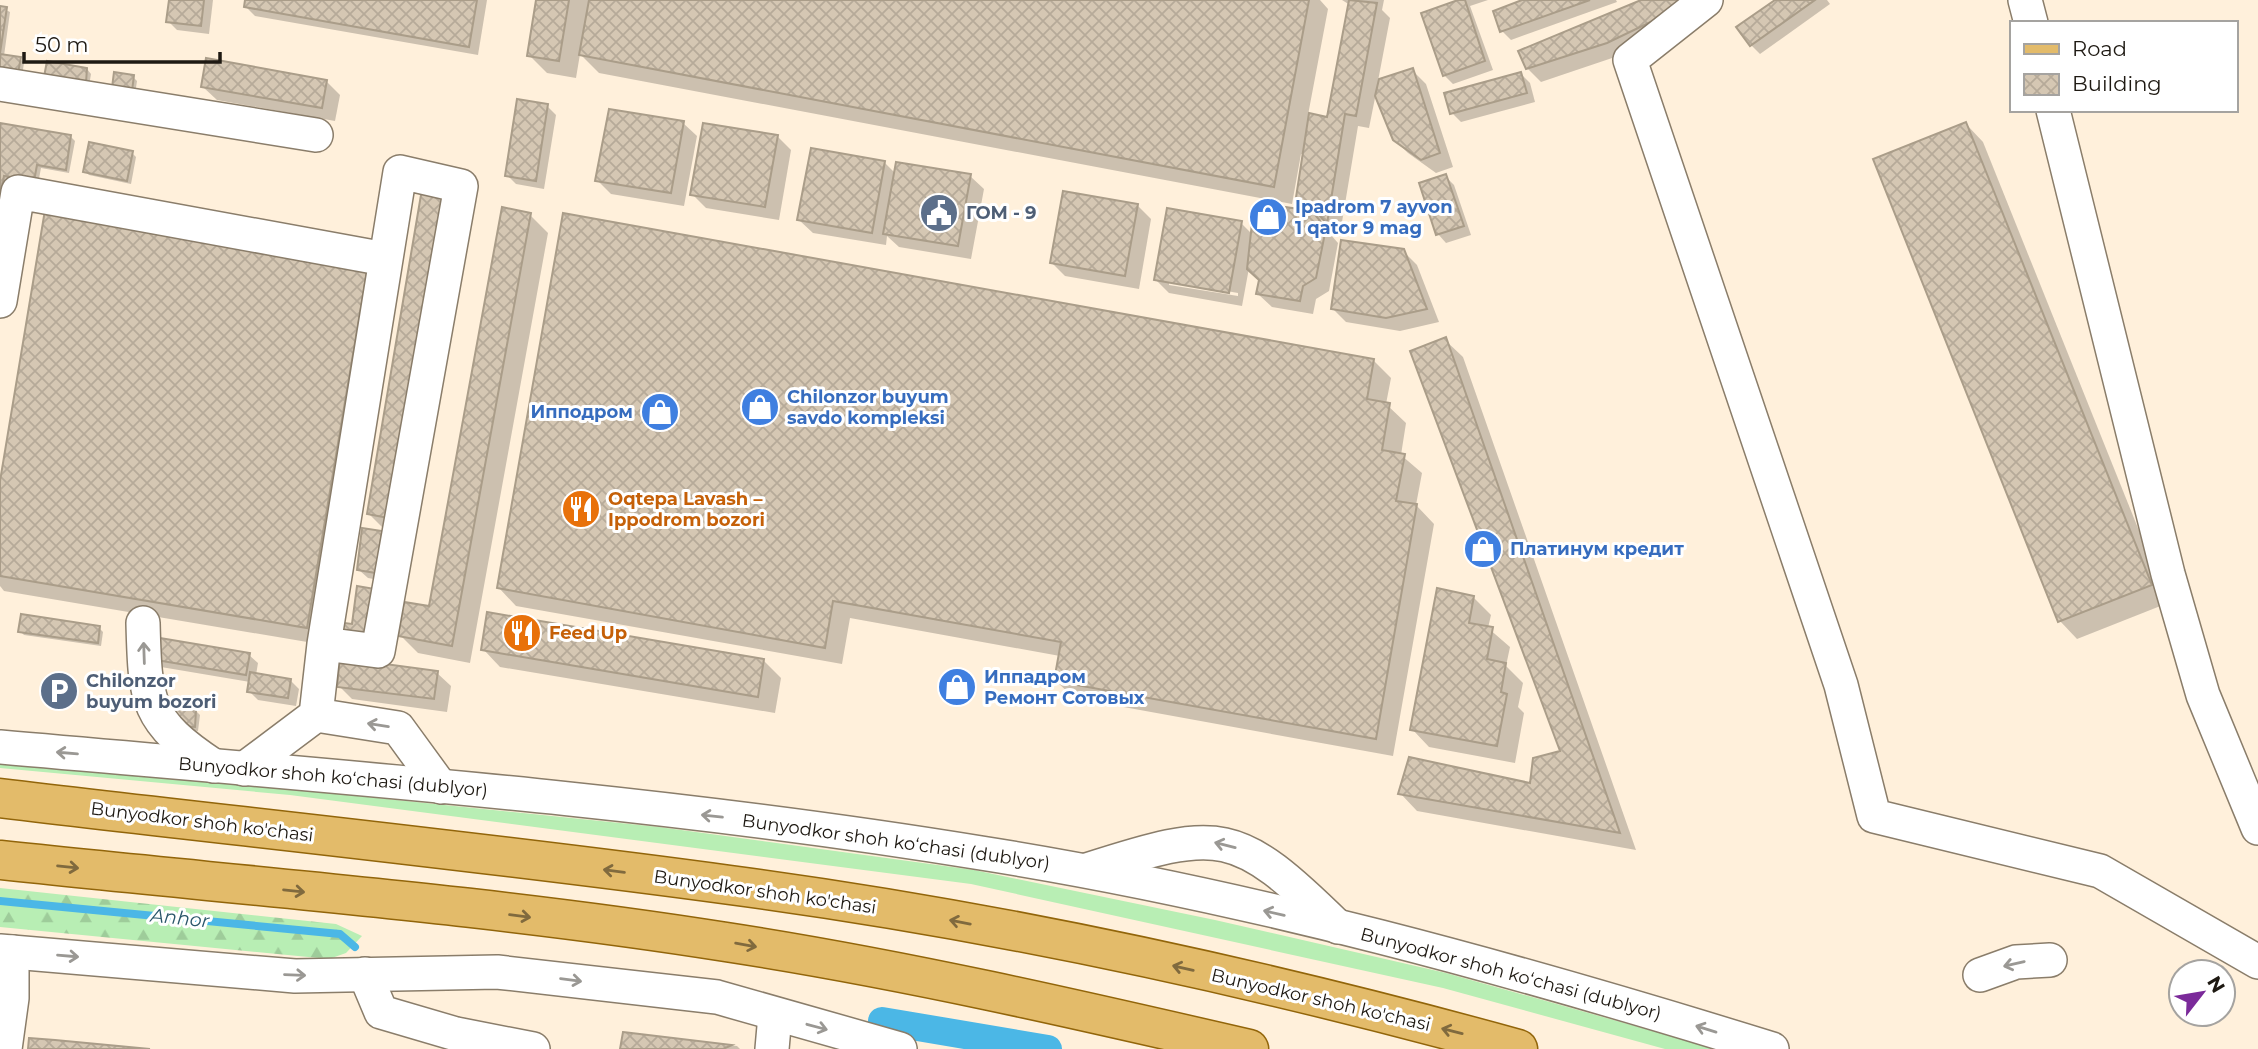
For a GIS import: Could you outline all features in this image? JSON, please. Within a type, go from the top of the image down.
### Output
[{"type":"main road","name":"Bunyodkor shoh ko'chasi","points":[[0,798],[732,885],[946,920],[1158,962],[1518,1049]]},
{"type":"main road","points":[[0,860],[464,909],[726,942],[929,979],[1249,1049]]},
{"type":"street","points":[[1706,0],[1630,60],[1841,684],[1874,816],[2100,871],[2258,962]]},
{"type":"street","points":[[2025,0],[2030,21]]},
{"type":"street","points":[[0,85],[316,135]]},
{"type":"street","points":[[2054,112],[2180,614],[2203,695],[2258,828]]},
{"type":"street","points":[[316,715],[324,644],[400,172],[461,186],[378,652],[324,644]]},
{"type":"street","points":[[0,301],[18,192],[385,258]]},
{"type":"street","points":[[144,623],[148,694],[162,726],[229,768],[316,715],[398,728],[440,787]]},
{"type":"street","name":"Bunyodkor shoh koʻchasi (dublyor)","points":[[0,747],[440,787],[728,817],[980,852],[1085,871],[1429,948],[1772,1049]]},
{"type":"street","points":[[1085,871],[1177,843],[1230,845],[1274,868],[1338,927]]},
{"type":"street","points":[[5,1049],[12,998],[6,951],[295,976],[497,972],[717,997],[775,1016],[900,1049]]},
{"type":"street","points":[[1980,975],[2016,962],[2050,960]]},
{"type":"street","points":[[365,974],[381,1012],[456,1034],[533,1049]]},
{"type":"street","points":[[772,1049],[775,1016]]},
{"type":"green space","points":[[0,759],[659,827],[974,870],[1215,920],[1446,973],[1717,1049],[1665,1049],[1443,988],[971,884],[290,795],[0,768]]},
{"type":"green space","points":[[0,888],[336,924],[362,936],[346,953],[329,959],[0,927]]},
{"type":"green space","points":[[914,1031],[1019,1049],[969,1049],[919,1037]]},
{"type":"building","points":[[169,0],[204,0],[201,26],[166,22]]},
{"type":"building","points":[[245,0],[477,0],[469,47],[244,7]]},
{"type":"building","points":[[536,0],[569,0],[559,61],[527,56]]},
{"type":"building","points":[[589,0],[1309,0],[1274,187],[579,55]]},
{"type":"building","points":[[1349,0],[1377,3],[1356,116],[1345,114],[1327,224],[1314,209],[1295,204],[1309,113],[1327,117]]},
{"type":"building","points":[[1465,0],[1485,61],[1443,76],[1421,13]]},
{"type":"building","points":[[1522,0],[1590,0],[1500,32],[1493,11]]},
{"type":"building","points":[[1641,0],[1690,0],[1688,4],[1607,43],[1526,69],[1518,51]]},
{"type":"building","points":[[1775,0],[1815,0],[1750,46],[1736,27]]},
{"type":"building","points":[[0,6],[7,7],[0,53]]},
{"type":"building","points":[[0,54],[21,57],[18,73],[0,70]]},
{"type":"building","points":[[206,58],[327,80],[322,108],[201,87]]},
{"type":"building","points":[[47,61],[87,68],[86,83],[44,77]]},
{"type":"building","points":[[1413,68],[1440,153],[1421,160],[1393,140],[1375,96],[1379,79]]},
{"type":"building","points":[[114,72],[134,75],[132,91],[112,88]]},
{"type":"building","points":[[1521,72],[1527,93],[1450,114],[1444,93]]},
{"type":"building","points":[[517,99],[548,104],[536,181],[505,176]]},
{"type":"building","points":[[609,109],[684,121],[671,193],[595,181]]},
{"type":"building","points":[[1966,122],[2152,585],[2058,622],[1873,159]]},
{"type":"building","points":[[0,123],[71,135],[66,170],[37,165],[34,181],[4,176],[0,200]]},
{"type":"building","points":[[703,123],[778,135],[765,207],[690,195]]},
{"type":"building","points":[[89,142],[133,151],[127,181],[83,172]]},
{"type":"building","points":[[811,148],[885,161],[872,233],[797,220]]},
{"type":"building","points":[[896,162],[971,174],[958,246],[883,234]]},
{"type":"building","points":[[1446,174],[1464,226],[1436,235],[1419,183]]},
{"type":"building","points":[[422,189],[448,194],[394,519],[367,514]]},
{"type":"building","points":[[1063,191],[1138,204],[1125,276],[1050,263]]},
{"type":"building","points":[[1272,205],[1312,211],[1326,228],[1316,278],[1303,286],[1300,301],[1256,294],[1259,280],[1247,269],[1252,223]]},
{"type":"building","points":[[502,207],[531,213],[452,646],[398,636],[404,602],[429,606]]},
{"type":"building","points":[[1167,208],[1242,221],[1229,293],[1154,280]]},
{"type":"building","points":[[45,210],[368,265],[307,628],[0,576],[0,481]]},
{"type":"building","points":[[563,213],[1374,359],[1367,399],[1390,403],[1382,450],[1405,454],[1396,501],[1417,504],[1376,739],[1054,681],[1061,642],[833,601],[825,648],[497,588]]},
{"type":"building","points":[[1341,240],[1404,249],[1427,309],[1386,318],[1331,309]]},
{"type":"building","points":[[1446,337],[1620,833],[1398,794],[1409,757],[1530,783],[1533,758],[1560,751],[1410,351]]},
{"type":"building","points":[[362,528],[382,531],[376,573],[357,570]]},
{"type":"building","points":[[357,586],[375,589],[369,636],[335,632],[337,622],[352,624]]},
{"type":"building","points":[[1437,588],[1474,596],[1469,623],[1493,627],[1487,659],[1506,663],[1501,692],[1507,694],[1497,746],[1410,730]]},
{"type":"building","points":[[487,612],[764,659],[758,697],[481,650]]},
{"type":"building","points":[[21,614],[100,626],[98,643],[18,632]]},
{"type":"building","points":[[154,637],[250,653],[246,675],[150,659]]},
{"type":"building","points":[[340,658],[438,671],[434,699],[337,687]]},
{"type":"building","points":[[250,672],[291,679],[288,698],[247,692]]},
{"type":"building","points":[[169,707],[196,710],[195,727],[167,725]]},
{"type":"building","points":[[623,1032],[732,1045],[723,1049],[620,1049]]},
{"type":"building","points":[[29,1038],[55,1040],[150,1049],[28,1049]]},
{"type":"waterway","name":"Anhor","points":[[0,901],[340,934],[355,947]]},
{"type":"waterway","name":"Anhor","points":[[882,1021],[1048,1049]]},
{"type":"place","name":"ГОМ - 9","points":[[939,213]]},
{"type":"place","name":"Ipadrom 7 ayvon 1 qator 9 mag","points":[[1268,217]]},
{"type":"place","name":"Chilonzor buyum savdo kompleksi","points":[[760,407]]},
{"type":"place","name":"Ипподром","points":[[660,412]]},
{"type":"place","name":"Oqtepa Lavash – Ippodrom bozori","points":[[581,509]]},
{"type":"place","name":"Платинум кредит","points":[[1483,549]]},
{"type":"place","name":"Feed Up","points":[[522,633]]},
{"type":"place","name":"Иппадром Ремонт Сотовых","points":[[957,687]]},
{"type":"place","name":"Chilonzor buyum bozori","points":[[59,691]]}]
